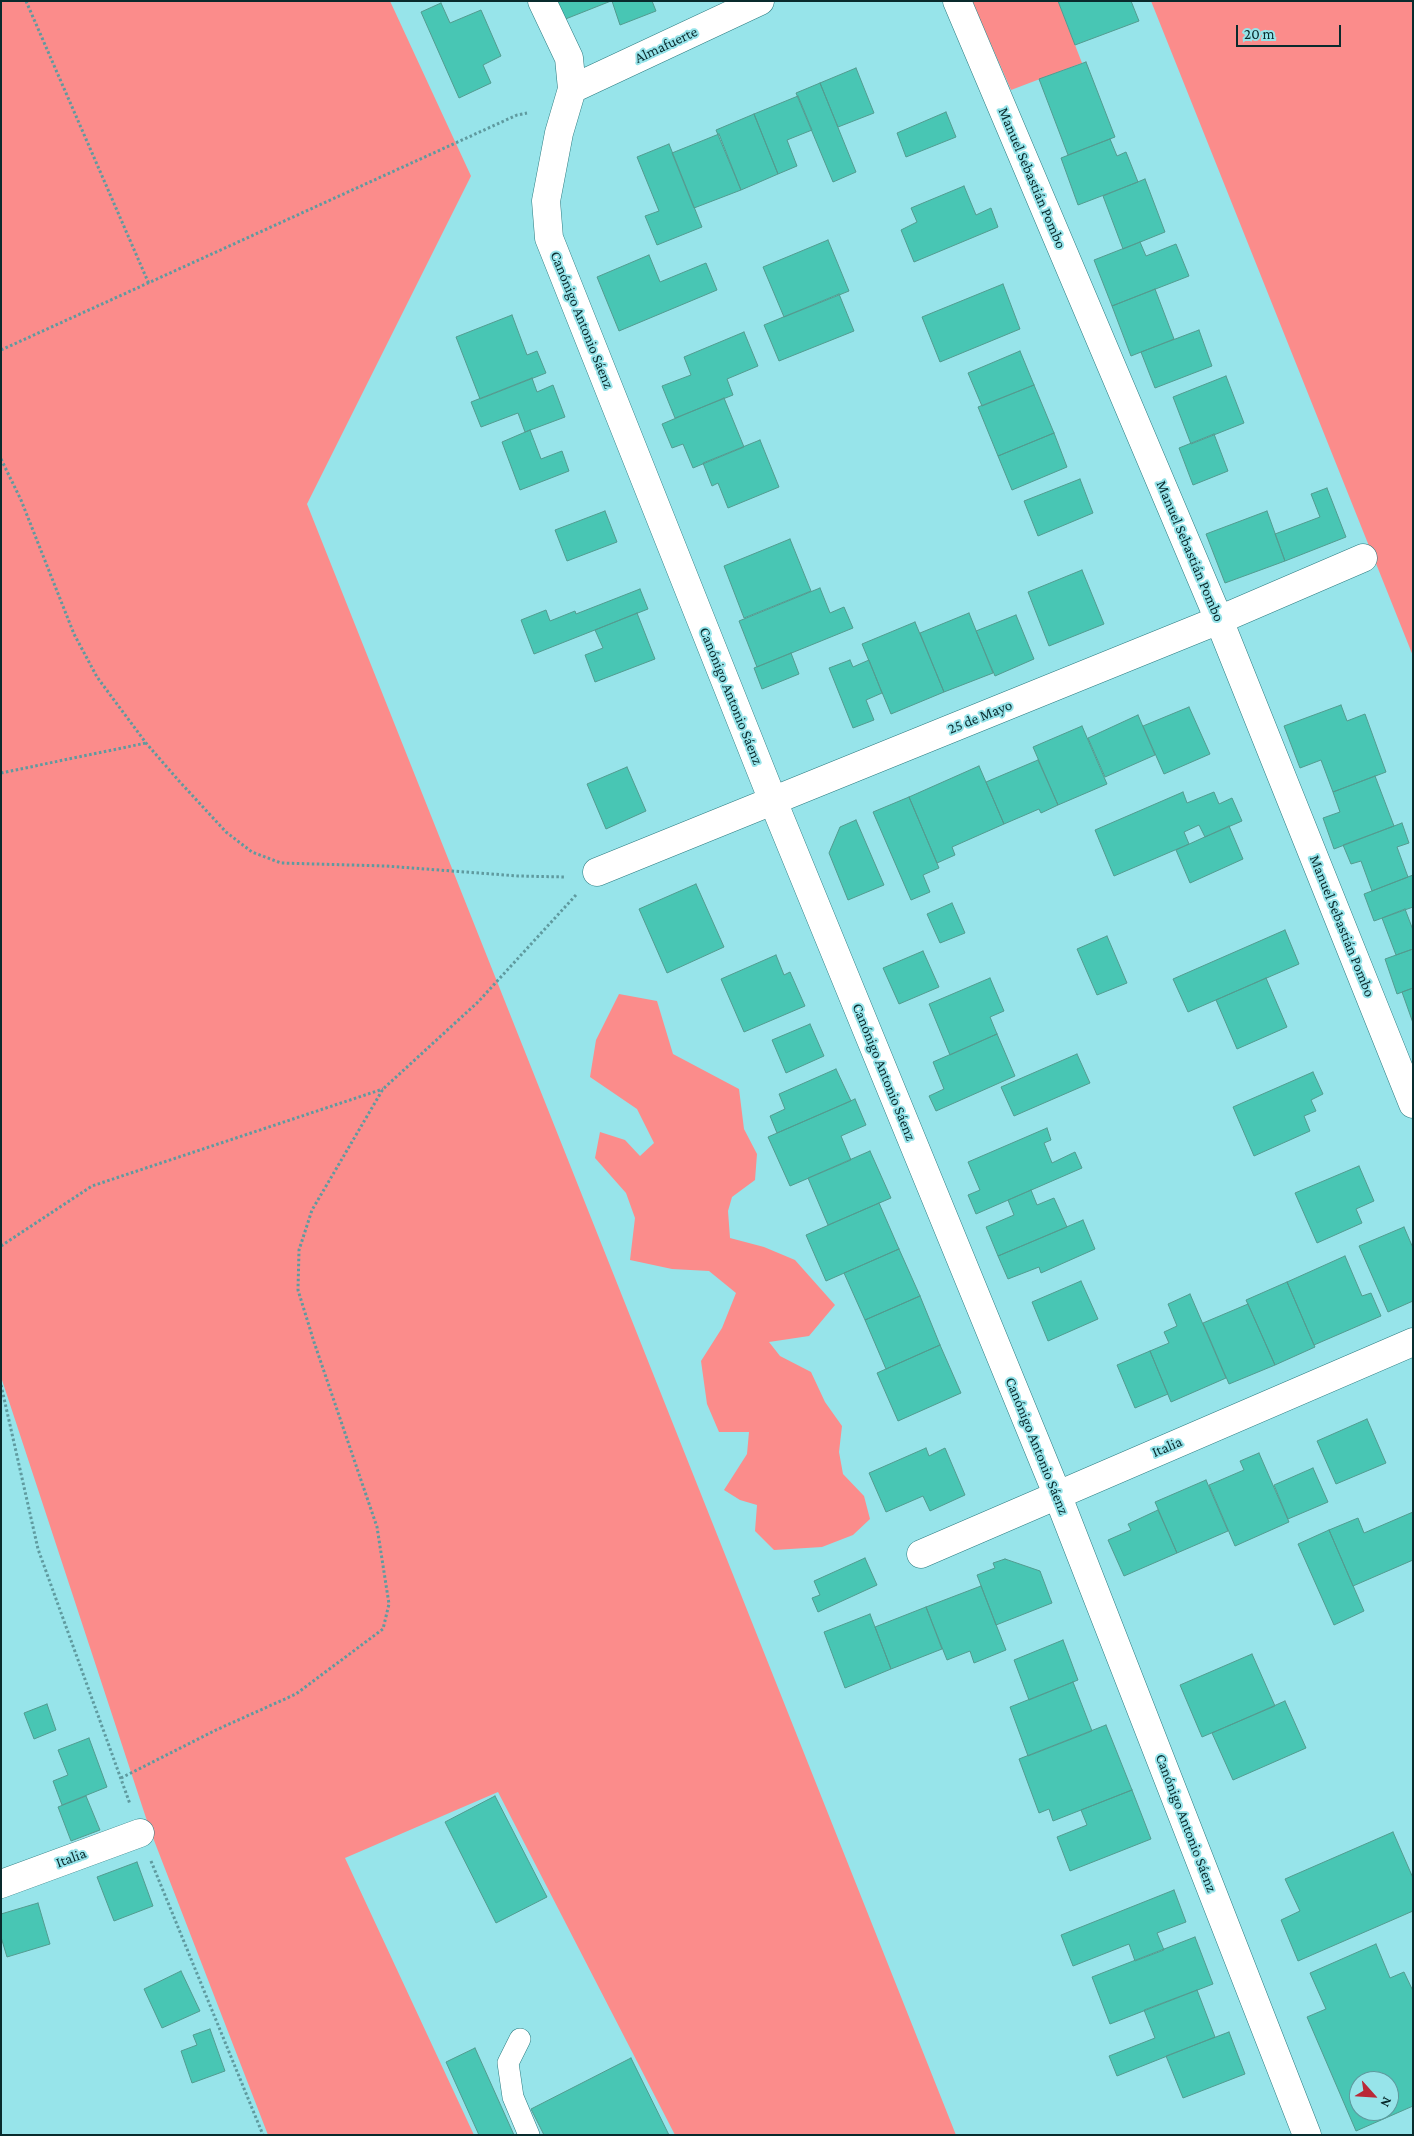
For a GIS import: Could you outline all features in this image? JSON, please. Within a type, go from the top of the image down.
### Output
[{"type":"street","name":"Canónigo Antonio Sáenz","points":[[542,1],[569,58],[572,89],[559,133],[546,201],[549,238],[773,801],[1057,1494],[1307,2135]]},
{"type":"street","name":"Almafuerte","points":[[572,89],[760,1]]},
{"type":"street","name":"Manuel Sebastián Pombo","points":[[957,1],[1219,620],[1413,1104]]},
{"type":"street","name":"25 de Mayo","points":[[597,872],[1219,620],[1363,558]]},
{"type":"street","name":"Italia","points":[[921,1554],[1413,1342]]},
{"type":"street","name":"Italia","points":[[1,1884],[140,1833]]},
{"type":"lane","points":[[520,2039],[508,2064],[513,2097],[529,2135]]},
{"type":"path","points":[[26,1],[149,284]]},
{"type":"path","points":[[1,350],[517,115],[527,113]]},
{"type":"path","points":[[1,459],[21,500],[74,634],[97,677],[146,743],[226,832],[252,852],[281,863],[386,866],[545,877],[563,877],[597,872]]},
{"type":"path","points":[[1,773],[146,743]]},
{"type":"path","points":[[121,1778],[216,1730],[296,1694],[383,1629],[389,1604],[377,1527],[298,1290],[300,1250],[312,1210],[383,1089],[478,1002],[597,872]]},
{"type":"path","points":[[1,1246],[92,1186],[383,1089]]},
{"type":"path","points":[[1,1384],[38,1549],[140,1833],[263,2135]]},
{"type":"shaded area","points":[[1,1],[390,1],[471,176],[307,504],[956,2135],[675,2135],[498,1792],[345,1858],[474,2135],[268,2135],[150,1830],[1,1377]]},
{"type":"shaded area","points":[[972,1],[1058,1],[1082,63],[1011,90]]},
{"type":"shaded area","points":[[1151,1],[1413,1],[1413,656]]},
{"type":"shaded area","points":[[619,994],[657,1001],[673,1054],[739,1089],[744,1129],[757,1154],[755,1180],[732,1197],[728,1211],[730,1238],[764,1247],[795,1260],[835,1305],[809,1336],[769,1342],[780,1356],[811,1372],[825,1402],[842,1426],[839,1452],[843,1474],[864,1496],[870,1519],[853,1535],[822,1547],[774,1550],[755,1531],[757,1505],[740,1500],[724,1490],[747,1454],[749,1432],[719,1432],[707,1404],[701,1361],[722,1328],[736,1293],[709,1271],[672,1269],[630,1260],[635,1218],[626,1193],[595,1158],[600,1132],[625,1140],[640,1156],[654,1143],[637,1109],[590,1077],[596,1040]]},
{"type":"building","points":[[556,1],[611,1],[563,20]]},
{"type":"building","points":[[612,1],[652,1],[656,11],[620,25]]},
{"type":"building","points":[[1058,1],[1131,1],[1139,21],[1075,45]]},
{"type":"building","points":[[441,3],[450,23],[481,10],[501,56],[483,65],[491,83],[459,98],[421,12]]},
{"type":"building","points":[[1086,62],[1115,137],[1068,155],[1039,79]]},
{"type":"building","points":[[856,68],[874,113],[838,127],[820,83]]},
{"type":"building","points":[[820,83],[856,172],[833,182],[796,93]]},
{"type":"building","points":[[798,96],[812,130],[787,140],[797,166],[778,174],[754,114]]},
{"type":"building","points":[[946,112],[956,137],[906,157],[897,133]]},
{"type":"building","points":[[754,114],[778,174],[741,190],[716,130]]},
{"type":"building","points":[[719,134],[741,190],[694,208],[672,153]]},
{"type":"building","points":[[1110,139],[1117,156],[1126,152],[1138,182],[1078,205],[1061,158]]},
{"type":"building","points":[[669,144],[702,227],[657,245],[645,216],[659,211],[637,157]]},
{"type":"building","points":[[1145,179],[1165,232],[1123,249],[1103,196]]},
{"type":"building","points":[[964,186],[976,215],[991,208],[998,227],[914,262],[901,230],[917,222],[911,208]]},
{"type":"building","points":[[828,240],[849,291],[784,317],[763,267]]},
{"type":"building","points":[[1140,242],[1146,256],[1176,244],[1189,276],[1112,306],[1094,260]]},
{"type":"building","points":[[649,255],[660,282],[706,263],[717,290],[619,331],[597,277]]},
{"type":"building","points":[[1003,284],[1020,329],[940,362],[922,317]]},
{"type":"building","points":[[1155,289],[1174,339],[1131,356],[1112,306]]},
{"type":"building","points":[[839,294],[854,331],[779,361],[764,325]]},
{"type":"building","points":[[512,315],[527,355],[537,351],[546,373],[480,399],[456,337]]},
{"type":"building","points":[[1199,330],[1212,366],[1155,388],[1141,352]]},
{"type":"building","points":[[744,332],[758,366],[727,379],[733,395],[675,418],[662,386],[691,375],[684,357]]},
{"type":"building","points":[[1020,351],[1034,385],[982,406],[968,373]]},
{"type":"building","points":[[1226,376],[1244,423],[1191,444],[1173,397]]},
{"type":"building","points":[[532,378],[537,392],[553,385],[565,417],[525,432],[518,413],[481,427],[471,402]]},
{"type":"building","points":[[1034,385],[1054,433],[998,456],[978,407]]},
{"type":"building","points":[[724,398],[744,447],[693,468],[683,444],[672,448],[662,424]]},
{"type":"building","points":[[530,430],[541,459],[562,451],[569,471],[520,490],[502,442]]},
{"type":"building","points":[[1054,433],[1067,467],[1012,490],[998,456]]},
{"type":"building","points":[[1214,434],[1228,471],[1193,485],[1179,448]]},
{"type":"building","points":[[760,440],[779,487],[728,508],[718,483],[712,486],[703,463]]},
{"type":"building","points":[[1080,479],[1093,513],[1038,536],[1024,501]]},
{"type":"building","points":[[1327,488],[1346,537],[1285,561],[1275,534],[1320,517],[1311,494]]},
{"type":"building","points":[[605,511],[617,542],[567,561],[555,530]]},
{"type":"building","points":[[1267,511],[1285,561],[1225,583],[1206,534]]},
{"type":"building","points":[[790,539],[811,591],[744,618],[724,566]]},
{"type":"building","points":[[1082,570],[1104,624],[1049,646],[1028,592]]},
{"type":"building","points":[[820,588],[830,613],[844,607],[853,628],[757,667],[739,621]]},
{"type":"building","points":[[640,589],[648,609],[534,654],[521,620],[546,610],[550,621],[575,611],[576,614]]},
{"type":"building","points":[[637,613],[655,659],[595,682],[585,655],[603,648],[595,630]]},
{"type":"building","points":[[969,613],[993,673],[944,692],[920,633]]},
{"type":"building","points":[[1016,615],[1034,659],[995,676],[976,631]]},
{"type":"building","points":[[915,622],[944,692],[891,714],[862,644]]},
{"type":"building","points":[[791,653],[799,674],[762,689],[754,668]]},
{"type":"building","points":[[850,660],[853,667],[869,660],[882,693],[866,700],[874,720],[853,728],[829,668]]},
{"type":"building","points":[[1341,705],[1347,721],[1365,714],[1386,772],[1333,792],[1321,760],[1300,768],[1284,726]]},
{"type":"building","points":[[1189,707],[1210,754],[1164,774],[1143,726]]},
{"type":"building","points":[[1138,715],[1155,755],[1105,777],[1088,738]]},
{"type":"building","points":[[1082,726],[1107,784],[1058,805],[1033,747]]},
{"type":"building","points":[[1038,760],[1058,805],[1041,813],[1039,809],[1004,824],[986,782]]},
{"type":"building","points":[[979,766],[1004,824],[952,847],[955,855],[937,863],[909,797]]},
{"type":"building","points":[[627,767],[646,811],[606,829],[587,784]]},
{"type":"building","points":[[1375,776],[1394,826],[1334,849],[1323,818],[1340,812],[1333,792]]},
{"type":"building","points":[[1183,792],[1187,803],[1214,792],[1219,804],[1232,798],[1242,821],[1205,837],[1199,825],[1184,832],[1189,844],[1114,876],[1095,830]]},
{"type":"building","points":[[909,797],[939,868],[923,875],[930,892],[911,900],[873,812]]},
{"type":"building","points":[[856,820],[884,885],[848,900],[829,853],[840,827]]},
{"type":"building","points":[[1402,823],[1409,843],[1397,847],[1408,877],[1372,891],[1361,861],[1351,864],[1343,845]]},
{"type":"building","points":[[1229,826],[1243,859],[1190,883],[1176,850]]},
{"type":"building","points":[[1413,875],[1413,907],[1374,921],[1364,894]]},
{"type":"building","points":[[696,884],[724,947],[667,973],[639,909]]},
{"type":"building","points":[[952,903],[965,933],[940,943],[927,914]]},
{"type":"building","points":[[1405,909],[1413,930],[1413,949],[1396,955],[1382,918]]},
{"type":"building","points":[[1285,930],[1299,964],[1188,1012],[1173,979]]},
{"type":"building","points":[[1107,936],[1127,983],[1097,995],[1077,949]]},
{"type":"building","points":[[1413,949],[1413,988],[1397,994],[1385,959]]},
{"type":"building","points":[[923,951],[939,987],[899,1004],[883,968]]},
{"type":"building","points":[[776,955],[784,975],[790,972],[805,1006],[744,1032],[721,979]]},
{"type":"building","points":[[990,978],[1004,1011],[990,1017],[997,1034],[950,1055],[929,1004]]},
{"type":"building","points":[[1266,978],[1287,1027],[1237,1049],[1216,1000]]},
{"type":"building","points":[[1413,988],[1413,1023],[1402,992]]},
{"type":"building","points":[[810,1024],[824,1056],[786,1073],[772,1040]]},
{"type":"building","points":[[997,1034],[1015,1076],[936,1111],[929,1096],[944,1089],[933,1062]]},
{"type":"building","points":[[1077,1054],[1090,1083],[1014,1116],[1001,1087]]},
{"type":"building","points":[[836,1069],[851,1101],[777,1133],[770,1116],[785,1109],[779,1094]]},
{"type":"building","points":[[1313,1072],[1323,1094],[1311,1100],[1316,1111],[1304,1116],[1310,1131],[1254,1156],[1233,1107]]},
{"type":"building","points":[[855,1099],[866,1125],[841,1136],[851,1160],[790,1186],[768,1137]]},
{"type":"building","points":[[1047,1128],[1051,1140],[1044,1143],[1052,1163],[1075,1152],[1082,1168],[976,1214],[968,1195],[980,1190],[968,1162]]},
{"type":"building","points":[[870,1151],[891,1198],[828,1225],[808,1178]]},
{"type":"building","points":[[1359,1166],[1374,1201],[1356,1209],[1362,1223],[1317,1243],[1295,1193]]},
{"type":"building","points":[[1031,1190],[1037,1205],[1054,1198],[1067,1227],[998,1256],[986,1227],[1014,1215],[1008,1200]]},
{"type":"building","points":[[879,1203],[899,1249],[826,1281],[806,1235]]},
{"type":"building","points":[[1083,1220],[1095,1249],[1041,1273],[1039,1267],[1008,1279],[998,1256]]},
{"type":"building","points":[[1404,1227],[1413,1248],[1413,1301],[1388,1312],[1359,1246]]},
{"type":"building","points":[[899,1249],[920,1296],[865,1320],[844,1273]]},
{"type":"building","points":[[1345,1256],[1362,1296],[1371,1293],[1381,1316],[1314,1345],[1287,1282]]},
{"type":"building","points":[[1081,1281],[1098,1319],[1048,1341],[1032,1302]]},
{"type":"building","points":[[1287,1282],[1315,1347],[1275,1365],[1246,1300]]},
{"type":"building","points":[[1190,1294],[1226,1378],[1171,1402],[1150,1351],[1169,1343],[1164,1332],[1177,1326],[1168,1304]]},
{"type":"building","points":[[920,1296],[940,1345],[886,1369],[865,1320]]},
{"type":"building","points":[[1248,1304],[1275,1365],[1229,1384],[1203,1323]]},
{"type":"building","points":[[940,1345],[961,1393],[898,1421],[877,1373]]},
{"type":"building","points":[[1150,1351],[1168,1394],[1135,1408],[1117,1365]]},
{"type":"building","points":[[1367,1419],[1386,1463],[1336,1484],[1317,1441]]},
{"type":"building","points":[[926,1448],[929,1456],[945,1448],[965,1495],[930,1511],[923,1496],[886,1512],[869,1473]]},
{"type":"building","points":[[1259,1453],[1289,1522],[1235,1546],[1209,1485],[1244,1470],[1240,1461]]},
{"type":"building","points":[[1313,1468],[1328,1502],[1288,1519],[1274,1485]]},
{"type":"building","points":[[1206,1480],[1228,1531],[1177,1553],[1155,1502]]},
{"type":"building","points":[[1158,1510],[1177,1553],[1124,1576],[1108,1540],[1131,1530],[1128,1524]]},
{"type":"building","points":[[1413,1512],[1413,1560],[1353,1586],[1329,1530],[1358,1518],[1364,1533]]},
{"type":"building","points":[[1329,1530],[1364,1611],[1334,1625],[1298,1544]]},
{"type":"building","points":[[865,1558],[877,1585],[818,1612],[812,1598],[820,1595],[814,1581]]},
{"type":"building","points":[[1005,1559],[1040,1571],[1052,1603],[996,1625],[977,1575],[995,1568],[993,1563]]},
{"type":"building","points":[[981,1586],[1006,1650],[974,1663],[970,1651],[947,1660],[926,1607]]},
{"type":"building","points":[[926,1607],[942,1649],[891,1669],[875,1627]]},
{"type":"building","points":[[870,1614],[891,1669],[845,1688],[824,1632]]},
{"type":"building","points":[[1063,1640],[1078,1680],[1029,1700],[1014,1660]]},
{"type":"building","points":[[1252,1654],[1275,1706],[1202,1737],[1180,1685]]},
{"type":"building","points":[[1073,1682],[1092,1731],[1028,1756],[1010,1707]]},
{"type":"building","points":[[1285,1701],[1306,1748],[1233,1780],[1212,1733]]},
{"type":"building","points":[[47,1704],[56,1730],[34,1739],[24,1713]]},
{"type":"building","points":[[1106,1725],[1132,1790],[1053,1821],[1049,1809],[1039,1813],[1019,1759]]},
{"type":"building","points":[[89,1738],[107,1787],[62,1805],[53,1781],[68,1775],[58,1750]]},
{"type":"building","points":[[1132,1790],[1151,1839],[1070,1871],[1057,1837],[1087,1825],[1081,1810]]},
{"type":"building","points":[[86,1796],[100,1830],[71,1841],[58,1807]]},
{"type":"building","points":[[495,1796],[547,1897],[496,1923],[445,1822]]},
{"type":"building","points":[[1393,1832],[1413,1878],[1413,1911],[1298,1961],[1281,1920],[1300,1911],[1285,1879]]},
{"type":"building","points":[[137,1862],[153,1906],[114,1921],[97,1877]]},
{"type":"building","points":[[1174,1890],[1186,1922],[1157,1933],[1164,1950],[1135,1961],[1129,1944],[1073,1966],[1061,1935]]},
{"type":"building","points":[[38,1903],[50,1944],[7,1957],[1,1937],[1,1914]]},
{"type":"building","points":[[1195,1937],[1213,1984],[1110,2024],[1092,1977]]},
{"type":"building","points":[[1376,1944],[1390,1978],[1404,1972],[1413,1991],[1413,2106],[1399,2112],[1399,2071],[1349,2071],[1349,2115],[1307,2017],[1326,2009],[1310,1973]]},
{"type":"building","points":[[181,1971],[200,2011],[162,2028],[144,1989]]},
{"type":"building","points":[[1197,1990],[1215,2037],[1117,2076],[1109,2056],[1155,2038],[1144,2010]]},
{"type":"building","points":[[210,2029],[225,2071],[192,2083],[181,2051],[197,2045],[193,2035]]},
{"type":"building","points":[[1229,2032],[1245,2074],[1183,2098],[1166,2056]]},
{"type":"building","points":[[475,2048],[514,2135],[479,2135],[446,2062]]},
{"type":"building","points":[[631,2058],[669,2135],[544,2135],[531,2109]]},
{"type":"building","points":[[1352,2121],[1379,2121],[1356,2131]]}]
